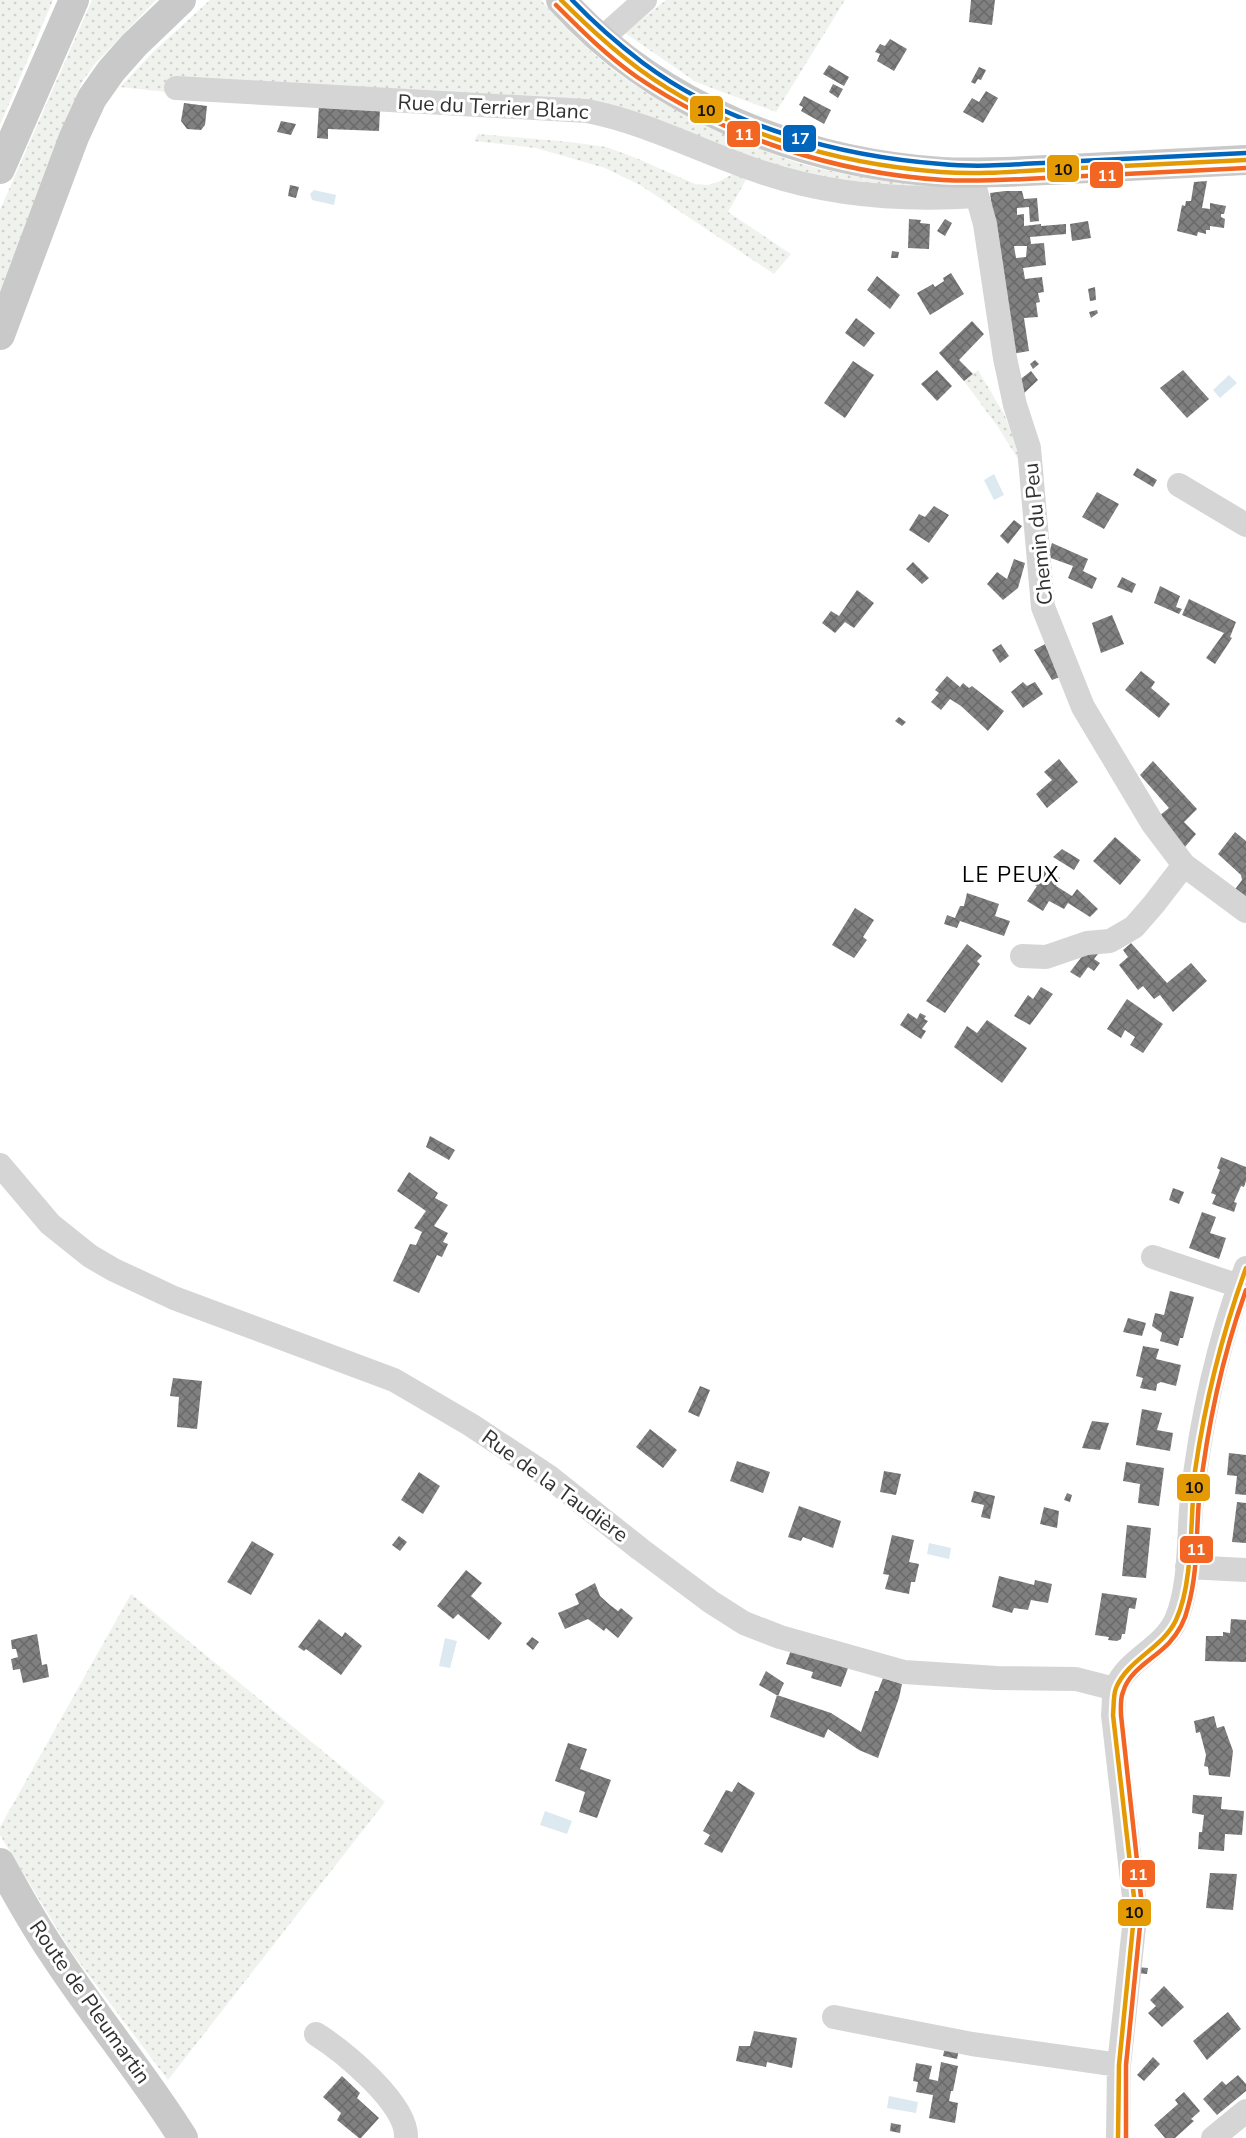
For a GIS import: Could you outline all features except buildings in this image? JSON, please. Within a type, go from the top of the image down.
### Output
[{"type":"main road","points":[[0,335],[74,137],[92,98],[111,71],[134,45],[181,0]]},
{"type":"main road","points":[[561,0],[600,40],[636,68],[688,100],[736,123],[800,146],[974,184],[1246,160]]},
{"type":"main road","points":[[0,169],[72,3]]},
{"type":"main road","name":"Route de Pleumartin","points":[[0,1863],[54,1955],[156,2095],[183,2138]]},
{"type":"street","points":[[600,40],[645,0]]},
{"type":"street","name":"Rue du Terrier Blanc","points":[[176,88],[587,111],[630,122],[762,173],[798,184],[849,194],[893,197],[974,184]]},
{"type":"street","name":"Chemin du Peu","points":[[974,184],[985,224],[1005,358],[1015,405],[1029,448],[1043,607],[1083,707],[1154,824],[1184,865],[1246,911]]},
{"type":"street","points":[[1179,485],[1246,525]]},
{"type":"street","points":[[1022,956],[1046,957],[1087,943],[1110,941],[1134,927],[1184,865]]},
{"type":"street","name":"Rue de la Taudière","points":[[0,1165],[50,1224],[90,1256],[174,1298],[394,1380],[471,1425],[548,1476],[640,1549],[711,1602],[744,1623],[780,1637],[904,1672],[997,1678],[1076,1679],[1115,1689]]},
{"type":"street","points":[[1118,2138],[1119,2065],[1135,1906],[1113,1715],[1115,1689],[1126,1670],[1156,1646],[1175,1621],[1187,1568],[1192,1498],[1213,1373],[1243,1277],[1153,1257]]},
{"type":"street","points":[[1187,1568],[1246,1570]]},
{"type":"street","points":[[834,2017],[972,2044],[1119,2065]]},
{"type":"street","points":[[316,2034],[336,2046],[388,2097],[401,2115],[406,2138]]},
{"type":"street","points":[[1213,2138],[1246,2111]]},
{"type":"shaded area","points":[[0,0],[53,0],[0,125]]},
{"type":"shaded area","points":[[92,0],[156,0],[94,65],[82,82],[0,297],[0,210]]},
{"type":"shaded area","points":[[210,0],[541,0],[583,44],[605,63],[652,96],[703,124],[778,156],[814,167],[869,179],[943,187],[822,181],[654,124],[120,87],[154,51]]},
{"type":"shaded area","points":[[666,0],[845,0],[776,112],[696,82],[625,33]]},
{"type":"shaded area","points":[[478,134],[606,147],[695,184],[708,185],[733,174],[747,178],[728,212],[791,254],[774,274],[640,185],[605,168],[536,148],[474,141]]},
{"type":"shaded area","points":[[314,190],[336,195],[334,205],[312,200],[310,194]]},
{"type":"shaded area","points":[[978,370],[1004,414],[1021,455],[1018,459],[964,381]]},
{"type":"shaded area","points":[[1229,375],[1237,383],[1220,398],[1213,390]]},
{"type":"shaded area","points":[[994,474],[1004,495],[994,500],[984,480]]},
{"type":"shaded area","points":[[929,1543],[951,1548],[949,1559],[927,1554]]},
{"type":"shaded area","points":[[131,1594],[385,1802],[168,2080],[70,1950],[0,1835],[0,1827]]},
{"type":"shaded area","points":[[445,1638],[457,1641],[450,1668],[439,1666]]},
{"type":"shaded area","points":[[545,1811],[572,1821],[567,1834],[540,1825]]},
{"type":"shaded area","points":[[889,2096],[918,2102],[916,2113],[887,2108]]},
{"type":"transit line","name":"10","points":[[561,0],[619,53],[672,91],[708,111],[745,127],[822,153],[901,168],[956,173],[1246,160]]},
{"type":"transit line","name":"17","points":[[572,0],[624,48],[676,85],[747,121],[823,145],[902,160],[970,166],[1246,153]]},
{"type":"transit line","name":"11","points":[[556,5],[615,61],[672,99],[745,135],[783,149],[862,170],[958,181],[1246,168]]},
{"type":"transit line","name":"10","points":[[1118,2138],[1119,2065],[1135,1906],[1113,1715],[1114,1694],[1121,1678],[1170,1630],[1182,1604],[1189,1567],[1195,1471],[1204,1419],[1215,1368],[1246,1268]]},
{"type":"transit line","name":"11","points":[[1126,2138],[1126,2065],[1142,1906],[1121,1698],[1131,1677],[1169,1643],[1181,1626],[1187,1612],[1194,1580],[1199,1499],[1206,1446],[1223,1367],[1246,1290]]},
{"type":"district","name":"LE PEUX","points":[[1011,875]]}]
